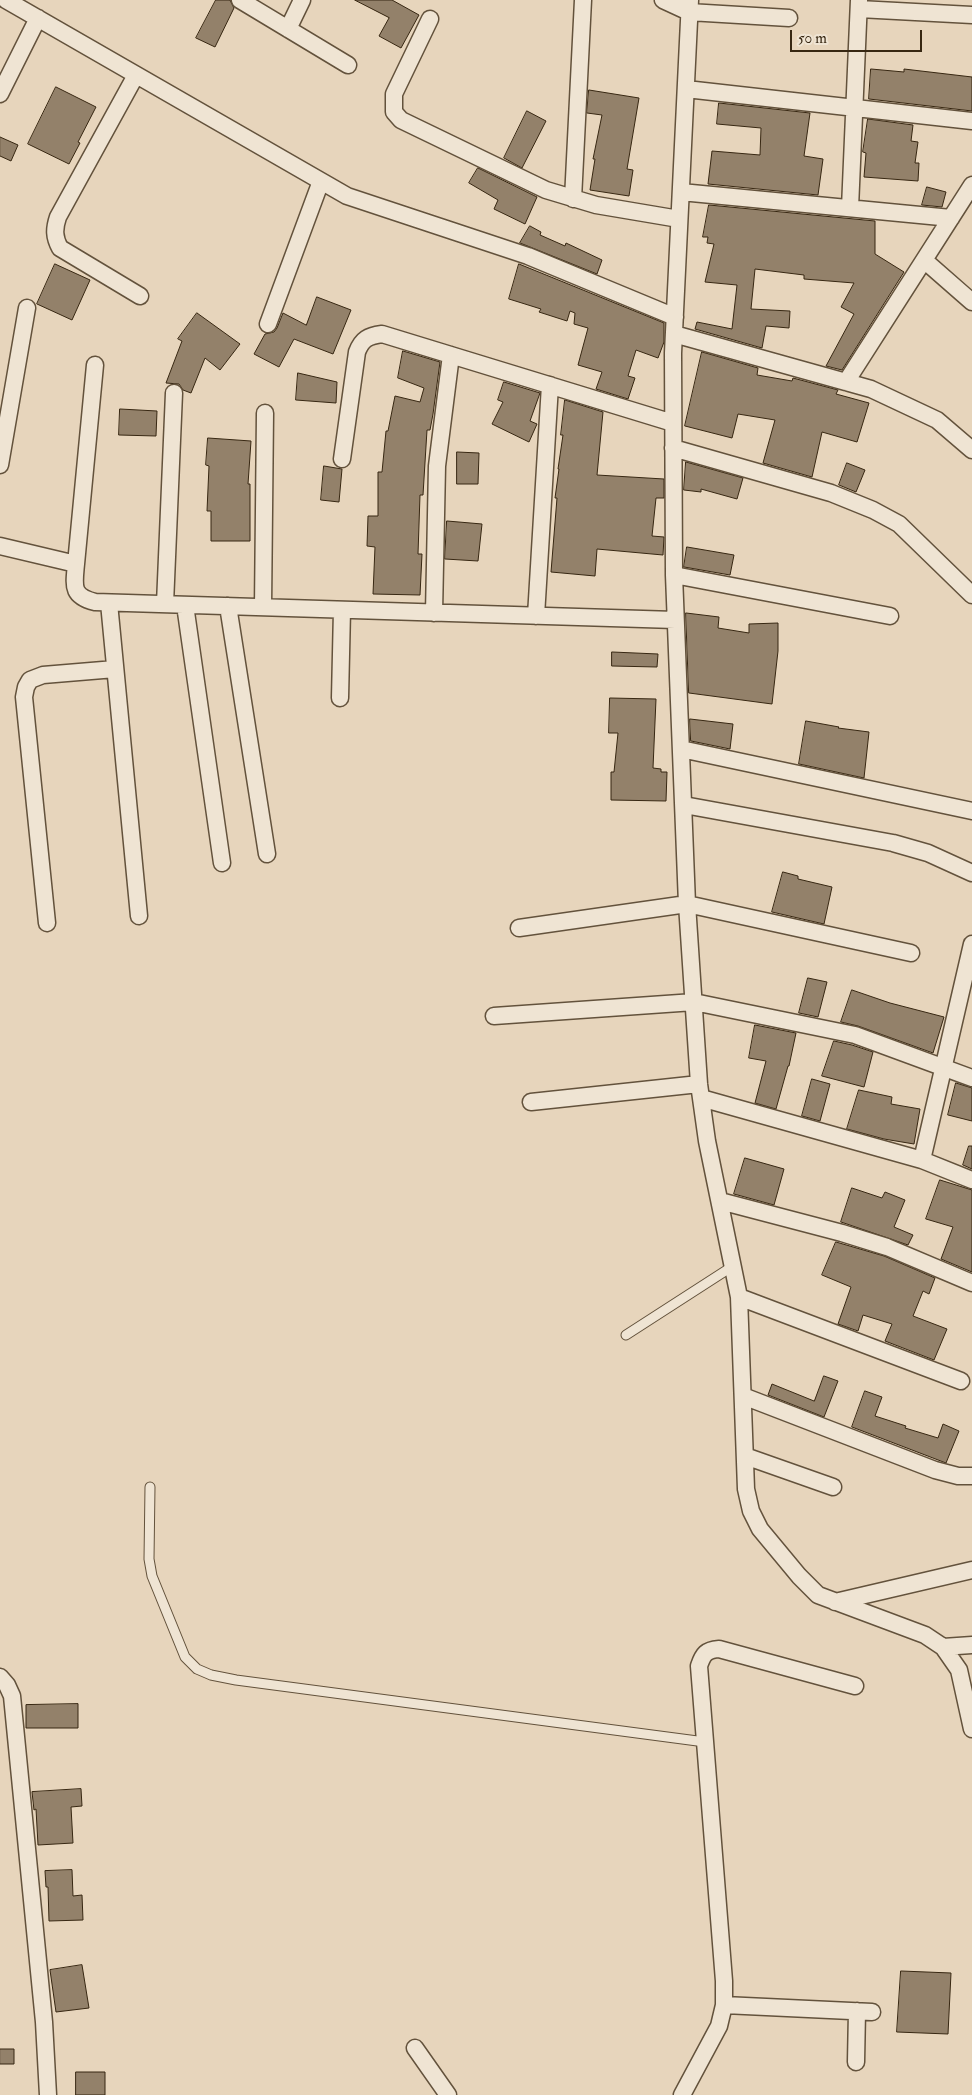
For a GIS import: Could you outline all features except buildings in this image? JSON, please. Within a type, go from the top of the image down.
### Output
[{"type":"street","points":[[6,0],[347,196],[528,256],[675,317]]},
{"type":"street","points":[[240,0],[348,65]]},
{"type":"street","points":[[288,29],[302,0]]},
{"type":"street","points":[[573,199],[583,0]]},
{"type":"street","points":[[663,0],[689,6],[789,18]]},
{"type":"street","points":[[850,208],[859,4],[972,15]]},
{"type":"street","points":[[689,6],[674,334],[675,620],[687,904],[700,1091],[707,1141],[739,1296],[746,1489],[751,1512],[760,1529],[799,1576],[818,1595],[925,1635],[943,1647],[959,1670],[972,1730]]},
{"type":"street","points":[[0,94],[38,18]]},
{"type":"street","points":[[430,19],[394,94],[394,112],[401,120],[546,190],[596,205],[679,219]]},
{"type":"street","points":[[136,75],[58,217],[54,229],[55,240],[60,248],[140,296]]},
{"type":"street","points":[[686,89],[972,121]]},
{"type":"street","points":[[268,324],[321,181]]},
{"type":"street","points":[[846,382],[972,185]]},
{"type":"street","points":[[681,192],[951,218]]},
{"type":"street","points":[[924,260],[972,302]]},
{"type":"street","points":[[0,465],[27,308]]},
{"type":"street","points":[[342,459],[357,352],[361,343],[369,336],[382,334],[673,422]]},
{"type":"street","points":[[674,334],[871,389],[937,420],[972,450]]},
{"type":"street","points":[[434,613],[437,466],[451,355]]},
{"type":"street","points":[[95,365],[74,584],[77,593],[84,599],[109,603],[675,620]]},
{"type":"street","points":[[536,616],[550,385]]},
{"type":"street","points":[[165,604],[174,393]]},
{"type":"street","points":[[263,607],[265,414]]},
{"type":"street","points":[[673,448],[832,493],[873,510],[899,524],[972,594]]},
{"type":"street","points":[[0,546],[76,564]]},
{"type":"street","points":[[674,574],[890,616]]},
{"type":"street","points":[[109,603],[139,916]]},
{"type":"street","points":[[185,605],[222,863]]},
{"type":"street","points":[[228,606],[267,854]]},
{"type":"street","points":[[340,698],[342,610]]},
{"type":"street","points":[[47,923],[24,697],[26,687],[30,680],[43,675],[115,669]]},
{"type":"street","points":[[681,749],[972,811]]},
{"type":"street","points":[[684,805],[893,843],[928,853],[972,873]]},
{"type":"street","points":[[519,928],[687,904],[912,952]]},
{"type":"street","points":[[922,1160],[943,1068],[968,976],[972,944]]},
{"type":"street","points":[[494,1016],[694,1002],[855,1035],[972,1078]]},
{"type":"street","points":[[531,1102],[700,1091],[922,1160],[972,1180]]},
{"type":"street","points":[[720,1201],[878,1244],[972,1283]]},
{"type":"street","points":[[739,1296],[962,1381]]},
{"type":"street","points":[[743,1396],[935,1470],[958,1476],[971,1474]]},
{"type":"street","points":[[745,1456],[832,1487]]},
{"type":"street","points":[[835,1602],[972,1570]]},
{"type":"street","points":[[943,1647],[972,1645]]},
{"type":"street","points":[[682,2095],[719,2026],[724,2005],[724,1981],[699,1666],[702,1656],[710,1650],[719,1649],[855,1686]]},
{"type":"street","points":[[0,1677],[7,1685],[12,1696],[44,2022],[48,2095]]},
{"type":"street","points":[[724,2005],[864,2012],[856,2062]]},
{"type":"street","points":[[415,2048],[448,2095]]},
{"type":"lane","points":[[626,1335],[733,1266]]},
{"type":"lane","points":[[150,1487],[149,1559],[152,1576],[185,1657],[197,1669],[236,1680],[705,1742]]}]
